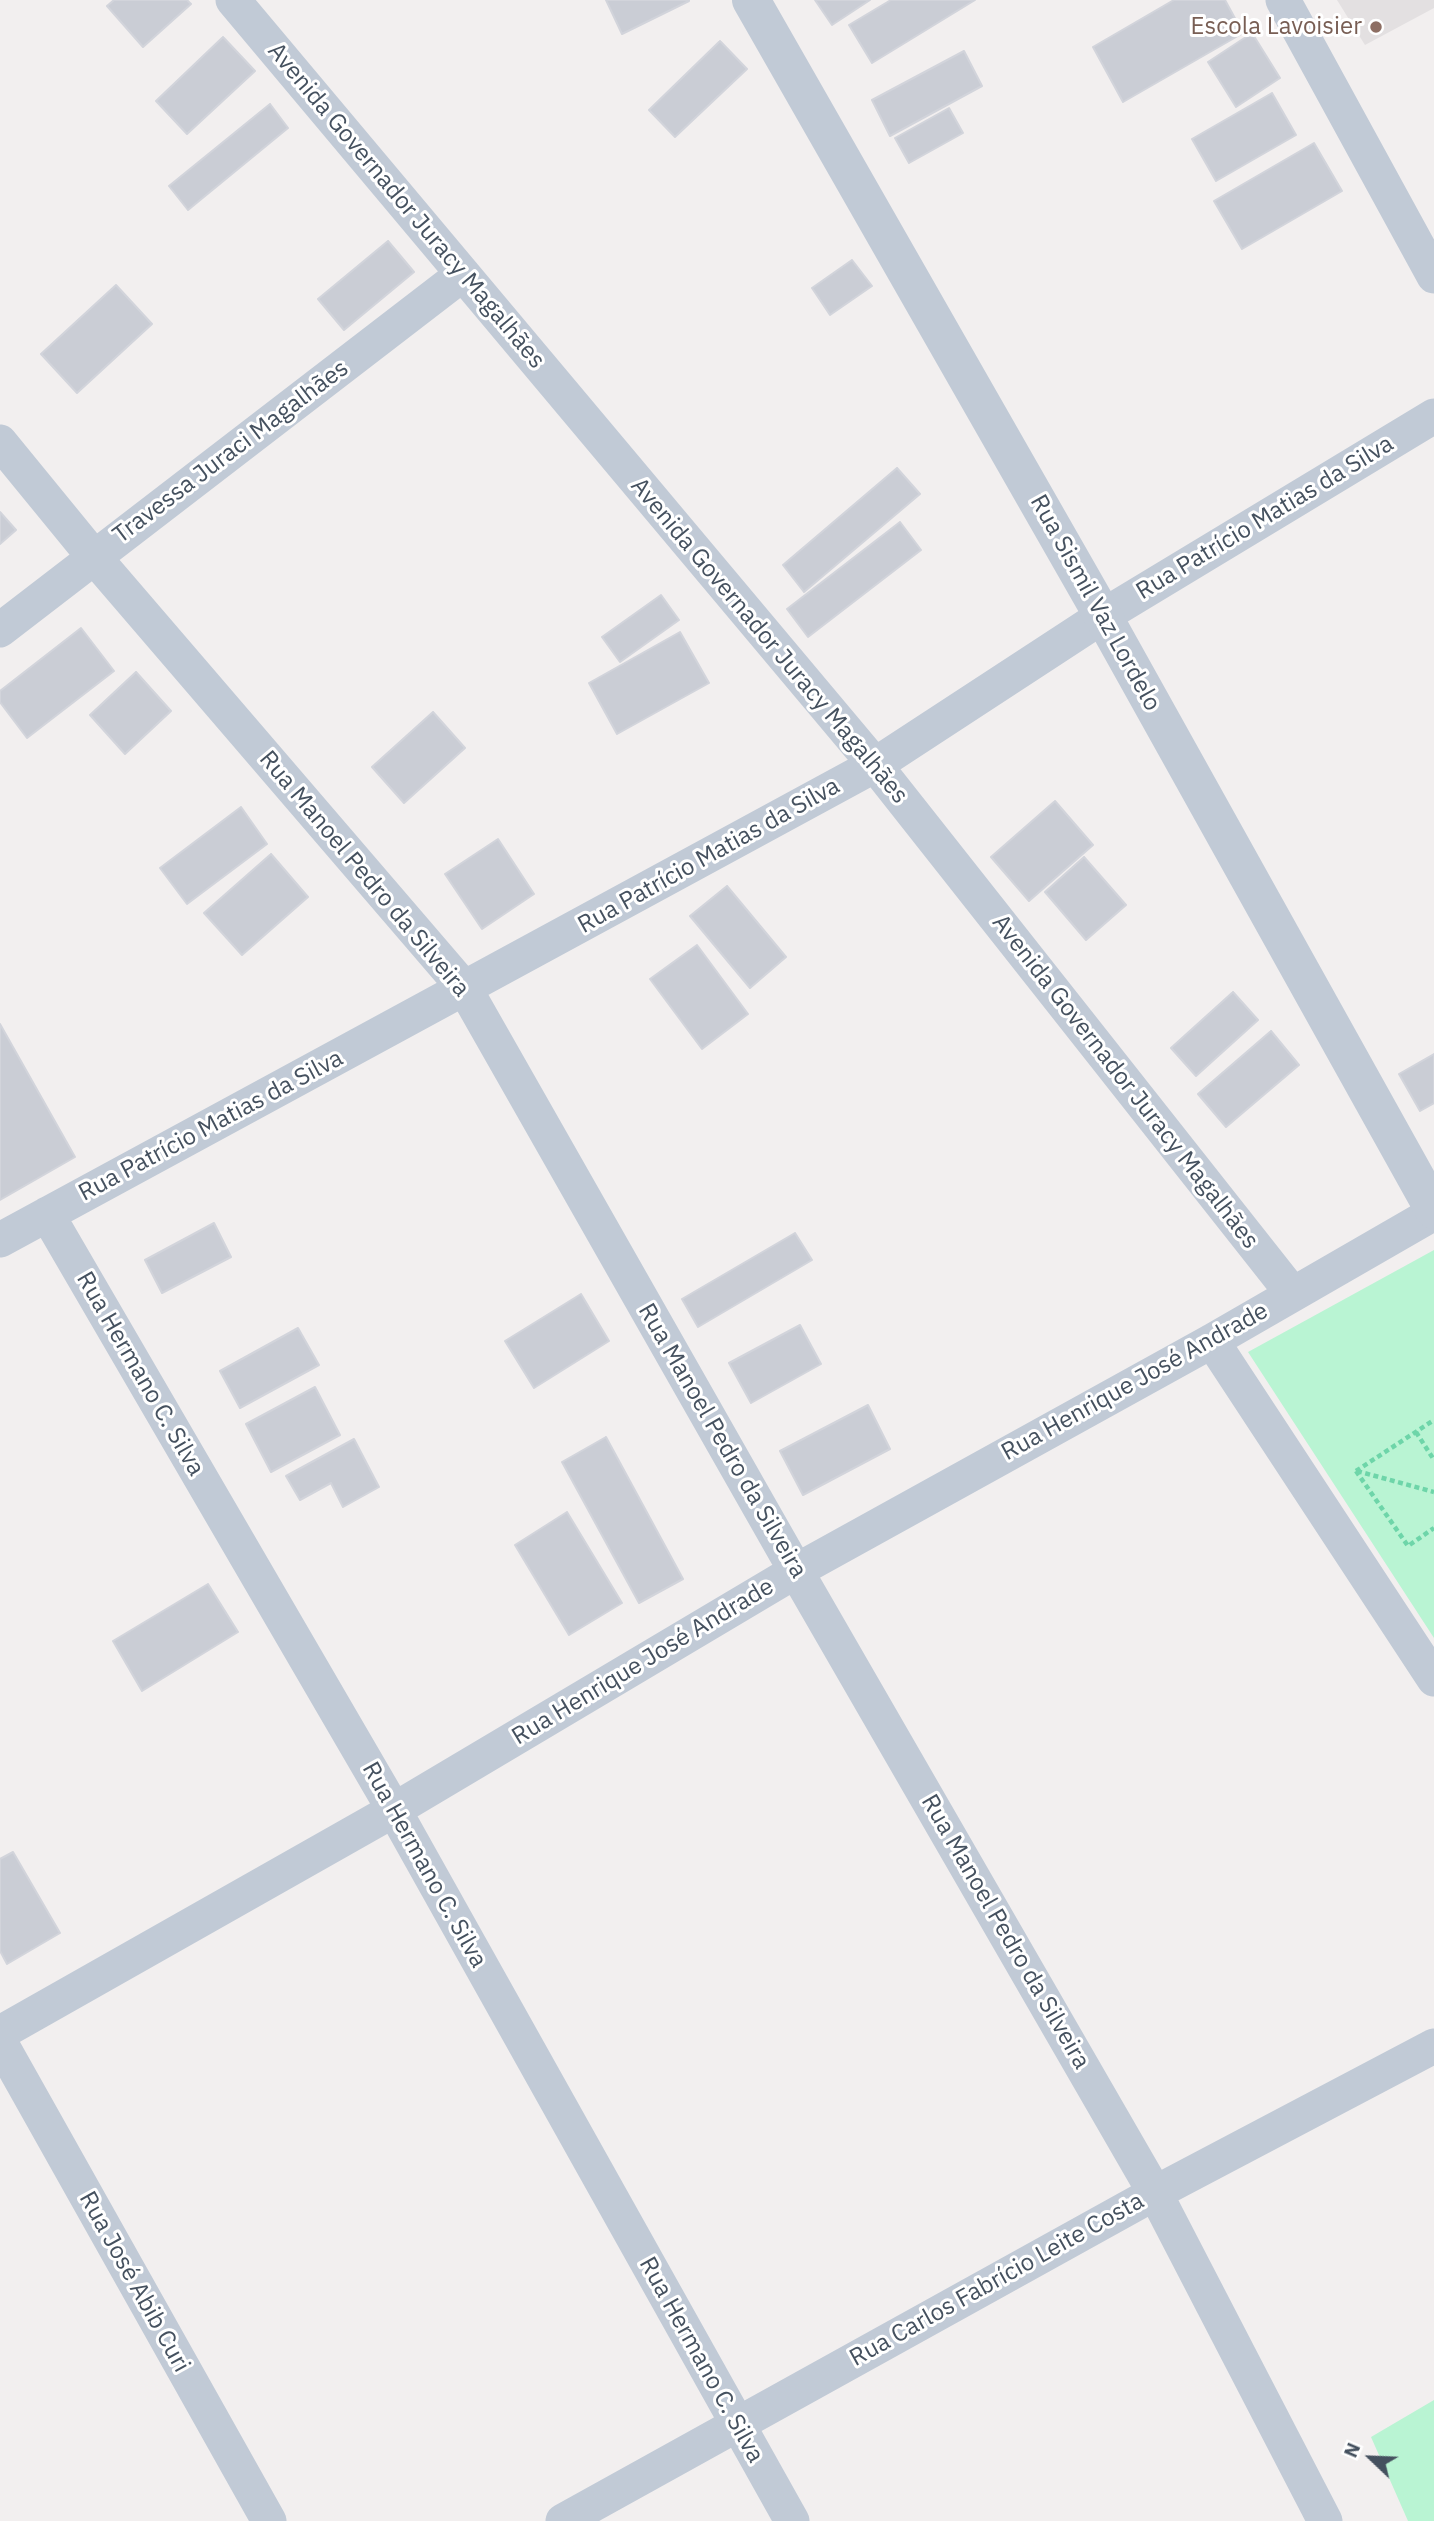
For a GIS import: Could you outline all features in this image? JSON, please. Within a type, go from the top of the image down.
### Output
[{"type":"street","name":"Avenida Governador Juracy Magalhães","points":[[233,0],[875,765],[1292,1293]]},
{"type":"street","name":"Rua Sismil Vaz Lordelo","points":[[751,0],[1103,615],[1434,1211]]},
{"type":"street","points":[[1283,0],[1434,276]]},
{"type":"street","name":"Travessa Juraci Magalhães","points":[[0,630],[463,274]]},
{"type":"street","name":"Rua Patrício Matias da Silva","points":[[0,1240],[875,765],[1103,615],[1434,416]]},
{"type":"street","name":"Rua Manoel Pedro da Silveira","points":[[0,442],[94,557],[465,989],[796,1571],[1155,2193],[1325,2521]]},
{"type":"street","name":"Rua Henrique José Andrade","points":[[0,2033],[394,1810],[796,1571],[1212,1341],[1434,1211]]},
{"type":"street","name":"Rua Hermano C. Silva","points":[[47,1214],[394,1810],[792,2521]]},
{"type":"street","points":[[1212,1341],[1434,1679]]},
{"type":"street","name":"Rua José Abib Curi","points":[[0,2042],[269,2521]]},
{"type":"street","name":"Rua Carlos Fabrício Leite Costa","points":[[563,2521],[1155,2193],[1434,2046]]},
{"type":"path","points":[[1356,1471],[1434,1420]]},
{"type":"path","points":[[1416,1432],[1434,1460]]},
{"type":"path","points":[[1356,1471],[1434,1492]]},
{"type":"path","points":[[1356,1471],[1408,1546],[1434,1528]]},
{"type":"shaded area","name":"Escola Lavoisier","points":[[1337,0],[1434,0],[1434,8],[1365,45]]},
{"type":"green space","points":[[1434,1250],[1434,1638],[1248,1352]]},
{"type":"green space","points":[[1434,2400],[1434,2521],[1408,2521],[1371,2437]]},
{"type":"building","points":[[114,0],[187,0],[191,4],[143,47],[107,6]]},
{"type":"building","points":[[606,0],[689,0],[689,1],[622,34]]},
{"type":"building","points":[[815,0],[870,0],[832,25]]},
{"type":"building","points":[[891,0],[975,0],[872,63],[849,25]]},
{"type":"building","points":[[1174,0],[1225,0],[1243,33],[1123,102],[1093,47]]},
{"type":"building","points":[[1252,33],[1280,78],[1236,107],[1208,62]]},
{"type":"building","points":[[223,37],[255,71],[187,134],[156,101]]},
{"type":"building","points":[[720,41],[747,69],[675,137],[649,110]]},
{"type":"building","points":[[964,51],[982,86],[890,136],[872,100]]},
{"type":"building","points":[[1272,93],[1296,135],[1216,181],[1192,139]]},
{"type":"building","points":[[270,104],[288,128],[188,210],[169,186]]},
{"type":"building","points":[[949,108],[963,133],[909,163],[895,138]]},
{"type":"building","points":[[1314,143],[1342,191],[1242,249],[1214,201]]},
{"type":"building","points":[[388,241],[414,272],[344,330],[318,299]]},
{"type":"building","points":[[852,260],[872,286],[830,315],[812,288]]},
{"type":"building","points":[[116,285],[152,324],[77,393],[41,354]]},
{"type":"building","points":[[897,468],[920,494],[804,592],[783,565]]},
{"type":"building","points":[[0,512],[16,530],[0,544]]},
{"type":"building","points":[[900,522],[921,550],[808,637],[787,609]]},
{"type":"building","points":[[661,595],[679,620],[620,662],[602,637]]},
{"type":"building","points":[[81,628],[114,671],[27,738],[0,702],[0,691]]},
{"type":"building","points":[[680,632],[709,683],[617,734],[589,683]]},
{"type":"building","points":[[136,672],[171,711],[125,754],[90,715]]},
{"type":"building","points":[[433,712],[465,748],[404,803],[372,767]]},
{"type":"building","points":[[1055,801],[1093,845],[1029,901],[991,857]]},
{"type":"building","points":[[241,807],[267,844],[187,904],[160,868]]},
{"type":"building","points":[[498,839],[534,894],[482,929],[445,874]]},
{"type":"building","points":[[271,854],[308,897],[242,955],[204,913]]},
{"type":"building","points":[[1084,857],[1126,905],[1086,940],[1045,892]]},
{"type":"building","points":[[727,886],[786,957],[750,988],[690,916]]},
{"type":"building","points":[[697,945],[748,1014],[702,1049],[650,979]]},
{"type":"building","points":[[1233,992],[1258,1020],[1196,1076],[1171,1048]]},
{"type":"building","points":[[0,1024],[75,1157],[0,1200]]},
{"type":"building","points":[[1271,1031],[1299,1065],[1226,1127],[1198,1094]]},
{"type":"building","points":[[1434,1054],[1434,1103],[1420,1111],[1399,1074]]},
{"type":"building","points":[[214,1223],[231,1257],[162,1293],[145,1260]]},
{"type":"building","points":[[795,1233],[812,1260],[698,1327],[682,1299]]},
{"type":"building","points":[[581,1294],[609,1341],[534,1388],[505,1341]]},
{"type":"building","points":[[800,1325],[821,1364],[751,1403],[729,1363]]},
{"type":"building","points":[[298,1328],[319,1365],[240,1408],[220,1371]]},
{"type":"building","points":[[315,1387],[340,1435],[271,1472],[246,1424]]},
{"type":"building","points":[[868,1405],[890,1449],[803,1495],[780,1451]]},
{"type":"building","points":[[606,1437],[683,1579],[639,1603],[562,1462]]},
{"type":"building","points":[[354,1439],[379,1487],[343,1507],[331,1483],[300,1500],[286,1476]]},
{"type":"building","points":[[567,1512],[622,1603],[569,1635],[515,1545]]},
{"type":"building","points":[[208,1584],[238,1632],[142,1691],[113,1641]]},
{"type":"building","points":[[13,1852],[60,1933],[7,1964],[0,1951],[0,1859]]},
{"type":"place","name":"Escola Lavoisier","points":[[1376,27]]}]
